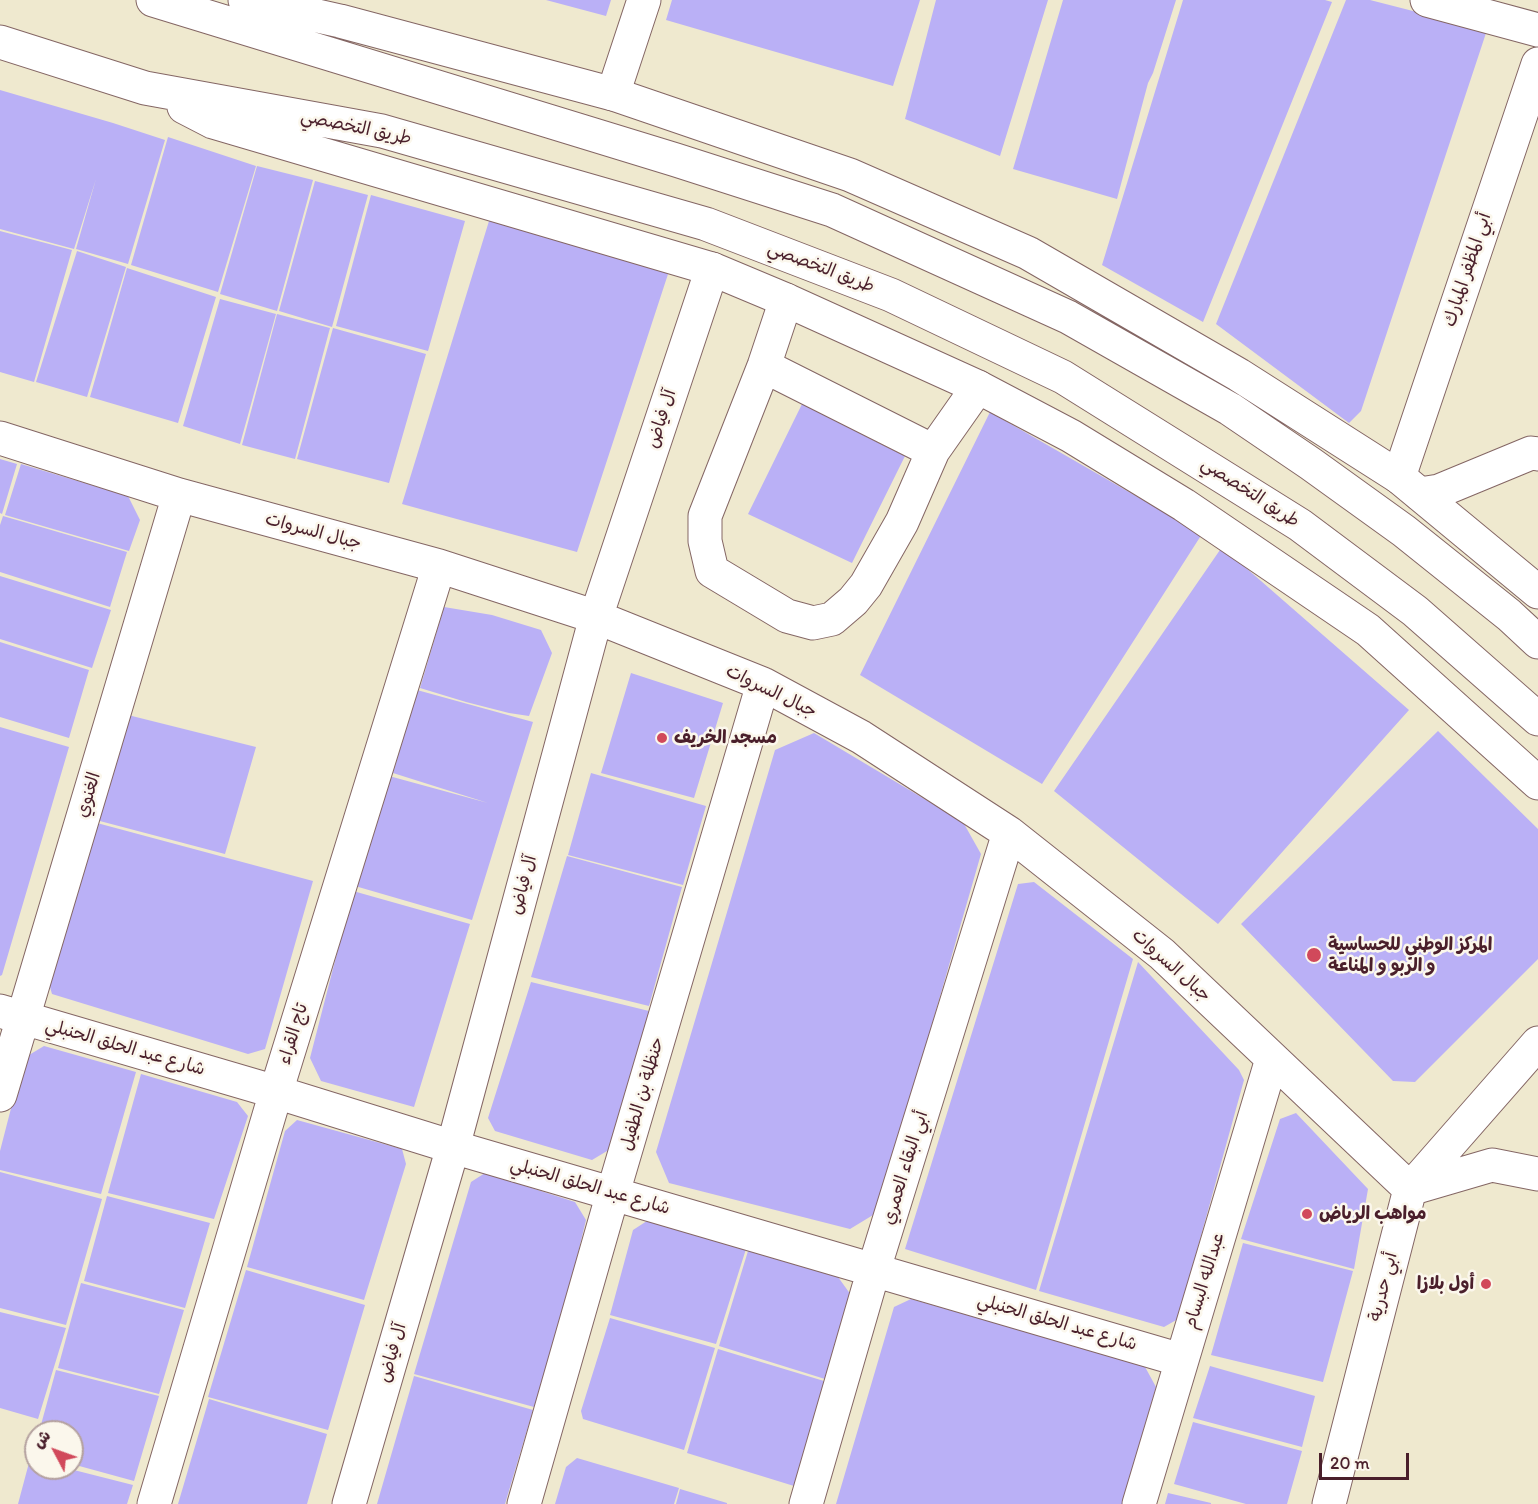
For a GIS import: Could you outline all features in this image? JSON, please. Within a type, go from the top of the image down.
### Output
[{"type":"street","points":[[153,0],[832,210],[1068,317],[1230,409],[1311,464],[1404,531],[1509,615],[1538,642]]},
{"type":"street","points":[[244,0],[340,21],[613,94],[850,175],[1028,253],[1239,375],[1410,486],[1538,592]]},
{"type":"street","points":[[613,94],[644,0]]},
{"type":"street","points":[[1427,0],[1538,30]]},
{"type":"street","name":"طريق التخصصي","points":[[0,42],[144,88],[382,131],[706,224],[891,295],[1063,377],[1300,525],[1415,610],[1538,719]]},
{"type":"street","name":"أبي المظفر المبارك","points":[[1410,486],[1536,74]]},
{"type":"street","points":[[144,88],[213,122],[712,269],[978,387],[1071,436],[1184,505],[1368,630],[1538,783]]},
{"type":"street","name":"آل فياض","points":[[349,1504],[453,1146],[596,617],[712,269]]},
{"type":"street","points":[[786,300],[764,366],[705,516],[705,541],[712,571],[787,616],[813,623],[832,619],[853,602],[866,585],[902,522],[933,451],[978,387]]},
{"type":"street","points":[[764,366],[933,451]]},
{"type":"street","name":"جبال السروات","points":[[0,438],[179,495],[439,566],[596,617],[763,684],[861,738],[1009,833],[1162,954],[1410,1189]]},
{"type":"street","points":[[1410,486],[1439,491],[1531,453],[1538,454]]},
{"type":"street","name":"الغنوي","points":[[0,1095],[11,1014],[179,495]]},
{"type":"street","name":"تاج القراء","points":[[154,1504],[276,1092],[439,566]]},
{"type":"street","name":"حنظلة بن الطفيل","points":[[524,1504],[763,684]]},
{"type":"street","name":"أبي البقاء العمري","points":[[806,1504],[874,1269],[1009,833]]},
{"type":"street","name":"شارع عبد الحلق الحنبلي","points":[[11,1014],[1181,1360]]},
{"type":"street","name":"أبي حدرية","points":[[1329,1504],[1410,1189],[1538,1043]]},
{"type":"street","name":"عبدالله البسام","points":[[1139,1504],[1272,1059]]},
{"type":"street","points":[[1410,1189],[1492,1165],[1538,1174]]},
{"type":"building","points":[[546,0],[611,0],[606,16]]},
{"type":"building","points":[[672,0],[920,0],[893,86],[666,20]]},
{"type":"building","points":[[936,0],[1048,0],[1000,156],[905,119]]},
{"type":"building","points":[[1063,0],[1176,0],[1148,83],[1117,199],[1013,169]]},
{"type":"building","points":[[1183,0],[1325,0],[1332,2],[1203,322],[1102,265]]},
{"type":"building","points":[[1346,0],[1370,0],[1487,30],[1361,411],[1349,423],[1216,324]]},
{"type":"building","points":[[0,90],[165,140],[128,264],[76,249],[96,179],[74,249],[0,229]]},
{"type":"building","points":[[168,137],[256,166],[218,292],[131,265]]},
{"type":"building","points":[[257,166],[313,180],[277,311],[220,294]]},
{"type":"building","points":[[315,181],[368,195],[332,327],[279,311]]},
{"type":"building","points":[[371,195],[465,221],[428,351],[336,326]]},
{"type":"building","points":[[489,221],[670,268],[577,552],[402,504]]},
{"type":"building","points":[[0,231],[72,250],[34,382],[0,372]]},
{"type":"building","points":[[77,251],[126,267],[87,397],[36,382]]},
{"type":"building","points":[[127,268],[216,297],[178,423],[90,397]]},
{"type":"building","points":[[220,299],[276,314],[240,444],[183,426]]},
{"type":"building","points":[[277,314],[330,328],[295,459],[242,445]]},
{"type":"building","points":[[333,328],[426,354],[389,483],[297,459]]},
{"type":"building","points":[[802,404],[905,456],[852,563],[748,514]]},
{"type":"building","points":[[990,412],[1202,534],[1042,784],[860,675]]},
{"type":"building","points":[[0,459],[17,464],[2,514],[0,513]]},
{"type":"building","points":[[21,464],[128,496],[140,520],[129,551],[5,515]]},
{"type":"building","points":[[3,516],[127,552],[110,607],[0,572],[0,525]]},
{"type":"building","points":[[1222,547],[1409,710],[1218,924],[1054,791]]},
{"type":"building","points":[[0,576],[111,610],[92,668],[0,639]]},
{"type":"building","points":[[444,607],[492,615],[541,630],[552,653],[529,716],[466,702],[420,688]]},
{"type":"building","points":[[0,642],[89,670],[69,738],[0,717]]},
{"type":"building","name":"مسجد الخريف","points":[[631,673],[723,703],[694,798],[601,773]]},
{"type":"building","points":[[417,690],[533,722],[472,920],[355,886],[389,776],[488,803],[393,773]]},
{"type":"building","points":[[124,714],[256,747],[225,854],[96,820]]},
{"type":"building","points":[[0,727],[69,747],[0,976]]},
{"type":"building","points":[[1438,731],[1538,829],[1538,959],[1415,1082],[1393,1081],[1241,924]]},
{"type":"building","points":[[814,733],[963,822],[981,854],[878,1212],[850,1229],[669,1183],[656,1152],[775,750]]},
{"type":"building","points":[[591,773],[706,806],[683,885],[568,855]]},
{"type":"building","points":[[97,823],[313,881],[265,1049],[248,1054],[52,994],[48,980]]},
{"type":"building","points":[[567,856],[682,887],[649,1006],[531,977]]},
{"type":"building","points":[[1034,882],[1133,959],[1036,1290],[905,1249],[1018,884]]},
{"type":"building","points":[[353,891],[470,924],[414,1107],[321,1081],[310,1058]]},
{"type":"building","points":[[1138,962],[1239,1070],[1244,1080],[1178,1319],[1164,1327],[1039,1291]]},
{"type":"building","points":[[531,982],[649,1011],[612,1148],[592,1160],[495,1131],[488,1118]]},
{"type":"building","points":[[44,1046],[136,1072],[101,1194],[0,1170],[0,1151],[24,1058]]},
{"type":"building","points":[[141,1074],[237,1102],[248,1116],[214,1219],[108,1193]]},
{"type":"building","name":"مواهب الرياض","points":[[1296,1113],[1368,1189],[1354,1269],[1241,1239],[1280,1119]]},
{"type":"building","points":[[297,1120],[402,1149],[406,1164],[364,1300],[247,1267],[285,1131]]},
{"type":"building","points":[[0,1172],[102,1199],[66,1325],[0,1308]]},
{"type":"building","points":[[485,1173],[575,1202],[586,1220],[563,1315],[534,1407],[414,1374],[471,1182]]},
{"type":"building","points":[[107,1196],[210,1223],[185,1308],[84,1281]]},
{"type":"building","points":[[650,1219],[746,1249],[716,1344],[610,1315],[633,1230]]},
{"type":"building","points":[[1243,1243],[1353,1271],[1323,1382],[1211,1355]]},
{"type":"building","points":[[748,1251],[838,1277],[851,1295],[825,1379],[719,1346]]},
{"type":"building","points":[[246,1270],[365,1305],[328,1430],[208,1397]]},
{"type":"building","points":[[81,1283],[184,1310],[159,1394],[58,1368]]},
{"type":"building","points":[[911,1299],[1144,1365],[1156,1387],[1122,1504],[836,1504],[894,1307]]},
{"type":"building","points":[[0,1312],[66,1328],[38,1419],[0,1408]]},
{"type":"building","points":[[610,1318],[715,1348],[684,1450],[583,1419],[581,1411]]},
{"type":"building","points":[[718,1349],[824,1381],[794,1486],[687,1453]]},
{"type":"building","points":[[1210,1366],[1315,1396],[1302,1447],[1193,1418]]},
{"type":"building","points":[[56,1370],[159,1396],[134,1481],[84,1467],[84,1420],[42,1420]]},
{"type":"building","points":[[414,1376],[533,1410],[505,1504],[377,1504]]},
{"type":"building","points":[[209,1399],[327,1434],[307,1504],[178,1504]]},
{"type":"building","points":[[1193,1422],[1302,1451],[1287,1504],[1246,1504],[1174,1484]]},
{"type":"building","points":[[577,1458],[679,1488],[674,1504],[555,1504],[566,1467]]},
{"type":"building","points":[[84,1473],[133,1485],[127,1504],[18,1504],[24,1480],[84,1480]]},
{"type":"building","points":[[680,1489],[727,1503],[727,1504],[676,1504]]},
{"type":"building","points":[[1168,1493],[1211,1503],[1211,1504],[1165,1504]]},
{"type":"place","name":"مسجد الخريف","points":[[662,738]]},
{"type":"place","name":"المركز الوطني للحساسية و الربو و المناعة","points":[[1314,955]]},
{"type":"place","name":"مواهب الرياض","points":[[1307,1214]]},
{"type":"place","name":"أول بلازا","points":[[1486,1284]]}]
